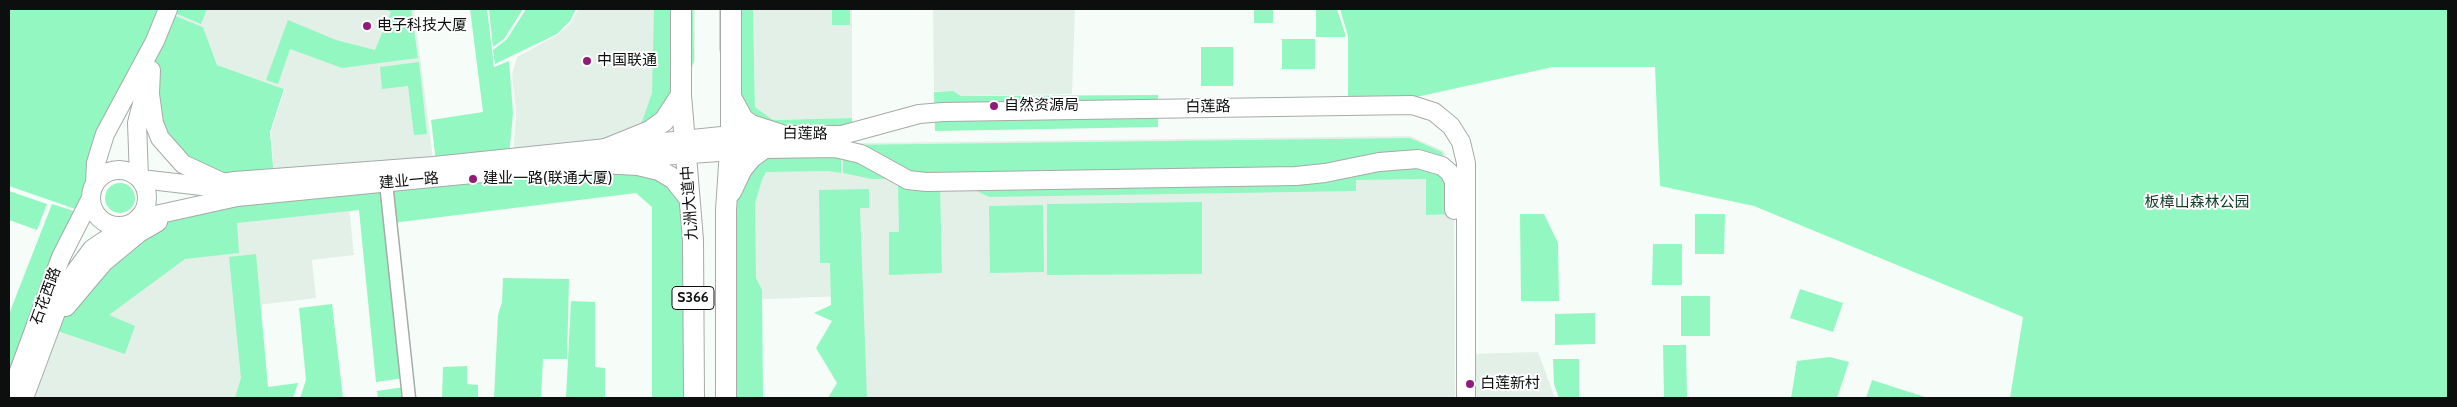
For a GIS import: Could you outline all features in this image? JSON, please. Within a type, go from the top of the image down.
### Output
[{"type":"main road","name":"石花西路","points":[[9,398],[61,257],[93,190],[96,163],[105,134],[155,40],[168,9]]},
{"type":"main road","name":"九洲大道中","points":[[681,9],[681,95],[693,240],[694,398]]},
{"type":"main road","name":"S366","points":[[726,398],[726,210],[730,143],[731,9]]},
{"type":"main road","name":"石花西路","points":[[140,178],[137,123],[152,70],[155,40]]},
{"type":"main road","points":[[152,70],[150,94],[154,123],[160,138],[183,164],[224,183]]},
{"type":"main road","points":[[602,156],[650,132],[664,121],[681,95]]},
{"type":"main road","points":[[731,97],[743,119],[752,125],[779,134]]},
{"type":"main road","name":"白莲路","points":[[686,147],[730,143],[779,134],[847,134],[919,114],[943,112],[1396,104],[1434,112],[1451,126],[1461,142],[1466,162],[1466,398]]},
{"type":"main road","name":"白莲路","points":[[730,143],[763,149],[847,149],[908,180],[926,182],[1296,176],[1325,173],[1396,160],[1430,162],[1442,166],[1449,172],[1454,182],[1455,398]]},
{"type":"main road","name":"建业一路","points":[[130,224],[151,216],[237,197],[386,183],[686,147]]},
{"type":"main road","points":[[726,210],[734,184],[742,169],[751,158],[763,149]]},
{"type":"main road","points":[[602,156],[659,170],[674,179],[690,198]]},
{"type":"main road","name":"建业一路","points":[[140,178],[189,186],[602,156]]},
{"type":"main road","points":[[114,170],[128,171],[140,178],[148,194],[148,202],[141,217],[130,224],[118,226],[102,220],[92,206],[93,190],[106,172],[114,170]]},
{"type":"main road","points":[[47,334],[69,301],[104,262],[139,233],[160,220],[190,207]]},
{"type":"main road","name":"石花西路","points":[[24,398],[47,334],[68,286],[82,261],[92,249],[130,224]]},
{"type":"street","points":[[386,183],[409,398]]},
{"type":"shaded area","points":[[168,9],[414,9],[434,166],[274,178],[271,132],[285,89],[217,65],[203,27],[167,12]]},
{"type":"shaded area","points":[[578,9],[695,9],[695,61],[686,85],[650,131],[513,158],[516,112],[512,74],[517,57],[559,34],[572,22]]},
{"type":"shaded area","points":[[753,9],[852,9],[852,118],[773,120],[755,107]]},
{"type":"shaded area","points":[[933,9],[1075,9],[1072,94],[961,96],[953,91],[934,91]]},
{"type":"shaded area","points":[[1410,136],[1444,151],[1454,181],[1455,398],[846,398],[844,296],[721,301],[720,231],[778,144]]},
{"type":"shaded area","points":[[347,187],[354,255],[312,260],[316,298],[249,306],[257,388],[285,398],[24,398],[70,301],[161,221]]},
{"type":"shaded area","points":[[1538,352],[1555,398],[1467,398],[1466,354]]},
{"type":"green space","points":[[9,9],[168,9],[166,12],[203,27],[217,65],[284,89],[270,132],[274,178],[224,183],[160,137],[152,70],[118,106],[95,183],[84,212],[9,186]]},
{"type":"green space","points":[[171,9],[207,9],[201,24],[170,11]]},
{"type":"green space","points":[[385,9],[411,9],[418,58],[342,68],[290,49],[278,84],[266,80],[288,20],[336,40],[375,50],[391,12]]},
{"type":"green space","points":[[470,9],[487,9],[494,67],[509,61],[513,113],[509,156],[436,162],[431,120],[483,112]]},
{"type":"green space","points":[[489,9],[523,9],[504,39],[493,47]]},
{"type":"green space","points":[[526,9],[576,9],[570,21],[557,34],[495,64],[493,50],[507,39]]},
{"type":"green space","points":[[654,9],[693,9],[694,61],[675,105],[640,127],[652,93]]},
{"type":"green space","points":[[719,9],[753,9],[755,107],[773,120],[852,118],[852,132],[762,129],[726,80],[719,49]]},
{"type":"green space","points":[[832,9],[850,9],[850,25],[832,25]]},
{"type":"green space","points":[[1254,9],[1273,9],[1273,23],[1254,23]]},
{"type":"green space","points":[[1316,9],[1337,9],[1346,37],[1316,37]]},
{"type":"green space","name":"板樟山森林公园","points":[[1340,9],[2448,9],[2448,398],[2010,398],[2023,317],[1754,206],[1660,186],[1655,67],[1553,67],[1348,112],[1348,36]]},
{"type":"green space","points":[[1282,39],[1315,39],[1315,69],[1282,69]]},
{"type":"green space","points":[[1201,47],[1233,47],[1233,86],[1201,86]]},
{"type":"green space","points":[[419,62],[427,134],[414,135],[408,86],[382,89],[380,67]]},
{"type":"green space","points":[[953,91],[961,96],[1158,95],[1158,127],[935,131],[934,92]]},
{"type":"green space","points":[[1410,138],[1442,152],[1452,182],[1451,214],[1426,215],[1426,179],[1356,180],[1356,191],[989,197],[950,178],[872,179],[843,173],[843,145]]},
{"type":"green space","points":[[841,145],[841,173],[828,171],[766,172],[762,180],[755,203],[756,278],[762,290],[763,398],[723,398],[721,232],[752,159]]},
{"type":"green space","points":[[600,167],[636,168],[683,195],[694,398],[652,398],[652,207],[636,193],[392,223],[390,188]]},
{"type":"green space","points":[[120,183],[131,187],[135,198],[131,209],[120,213],[109,209],[105,198],[109,187]]},
{"type":"green space","points":[[940,185],[942,273],[889,275],[889,232],[899,232],[898,186]]},
{"type":"green space","points":[[383,189],[404,378],[376,382],[359,210],[237,223],[239,253],[185,259],[109,315],[135,326],[125,354],[55,330],[91,281],[163,224],[191,211],[231,203]]},
{"type":"green space","points":[[869,189],[869,208],[860,208],[867,398],[828,398],[837,383],[816,348],[832,321],[814,313],[831,305],[830,263],[820,263],[819,190]]},
{"type":"green space","points":[[9,191],[47,204],[37,230],[9,220]]},
{"type":"green space","points":[[1202,202],[1202,274],[1047,275],[1047,204]]},
{"type":"green space","points":[[52,204],[80,213],[9,393],[9,314]]},
{"type":"green space","points":[[1043,205],[1044,272],[990,273],[989,206]]},
{"type":"green space","points":[[1520,214],[1544,214],[1558,243],[1559,301],[1521,301]]},
{"type":"green space","points":[[1695,214],[1725,214],[1724,254],[1695,254]]},
{"type":"green space","points":[[1653,244],[1682,244],[1682,285],[1652,285]]},
{"type":"green space","points":[[256,254],[268,387],[298,383],[293,398],[235,398],[241,378],[229,257]]},
{"type":"green space","points":[[503,278],[569,279],[567,359],[543,359],[541,398],[494,398],[498,315],[502,302]]},
{"type":"green space","points":[[1800,289],[1843,303],[1833,332],[1790,318]]},
{"type":"green space","points":[[1681,296],[1710,296],[1710,336],[1681,336]]},
{"type":"green space","points":[[571,301],[595,302],[595,367],[605,368],[605,398],[566,398]]},
{"type":"green space","points":[[332,304],[343,398],[300,398],[306,380],[299,308]]},
{"type":"green space","points":[[1595,313],[1595,344],[1555,345],[1555,314]]},
{"type":"green space","points":[[1663,345],[1686,345],[1687,398],[1664,398]]},
{"type":"green space","points":[[1830,357],[1849,362],[1837,398],[1791,398],[1797,361]]},
{"type":"green space","points":[[1553,359],[1579,359],[1579,398],[1559,398],[1554,384]]},
{"type":"green space","points":[[467,366],[467,384],[478,385],[478,398],[442,398],[443,367]]},
{"type":"green space","points":[[1872,380],[1928,398],[1866,398]]},
{"type":"green space","points":[[404,387],[405,398],[378,398],[377,391]]},
{"type":"place","name":"电子科技大厦","points":[[367,26]]},
{"type":"place","name":"中国联通","points":[[587,61]]},
{"type":"place","name":"自然资源局","points":[[994,106]]},
{"type":"place","name":"建业一路(联通大厦)","points":[[473,179]]},
{"type":"place","name":"白莲新村","points":[[1470,384]]}]
